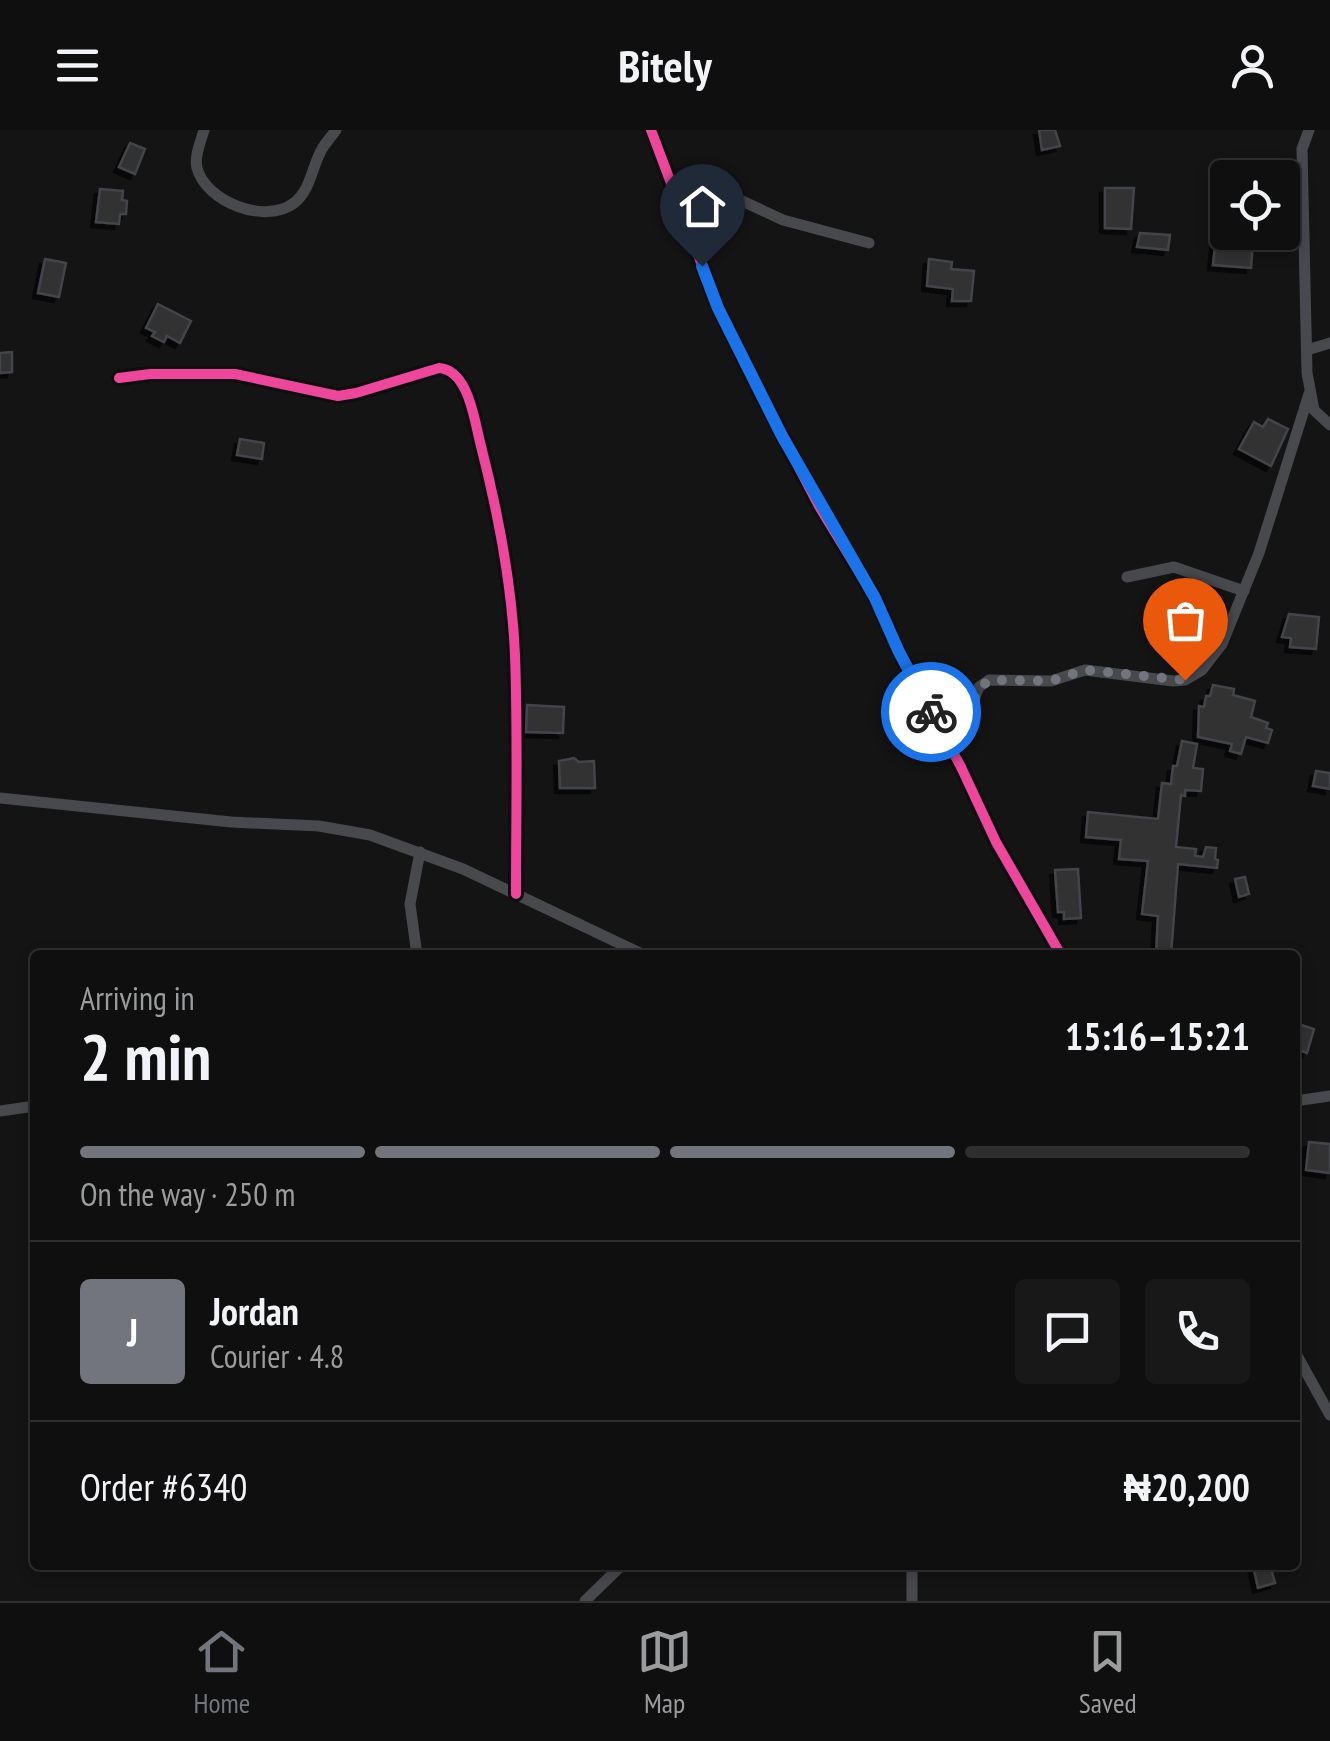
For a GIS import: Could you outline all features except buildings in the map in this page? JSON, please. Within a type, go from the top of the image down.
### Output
[{"type":"street","points":[[204,130],[196,160],[197,170],[206,183],[229,202],[253,212],[270,213],[296,202],[336,130]]},
{"type":"street","points":[[651,130],[718,308],[749,372],[820,508],[875,598],[996,842],[1058,950]]},
{"type":"street","points":[[1309,130],[1302,149],[1309,394],[1314,410],[1330,426]]},
{"type":"street","points":[[684,214],[738,199],[783,220],[869,243]]},
{"type":"street","points":[[1307,350],[1330,344]]},
{"type":"street","points":[[119,378],[236,374],[338,396],[438,368],[451,369],[457,375],[471,406],[496,504],[507,580],[515,653],[516,894]]},
{"type":"street","points":[[949,744],[980,687],[990,680],[1051,681],[1085,670],[1185,680],[1202,670],[1222,644],[1244,591],[1309,394]]},
{"type":"street","points":[[1127,577],[1174,567],[1244,591]]},
{"type":"street","points":[[0,798],[231,822],[319,826],[370,835],[420,852],[634,950]]},
{"type":"street","points":[[416,950],[410,904],[420,852]]},
{"type":"street","points":[[1300,1100],[1330,1096]]},
{"type":"street","points":[[0,1111],[30,1107]]},
{"type":"street","points":[[1300,1359],[1324,1393],[1330,1415]]},
{"type":"street","points":[[585,1601],[617,1570]]},
{"type":"street","points":[[912,1570],[912,1601]]},
{"type":"cycle path","points":[[651,130],[718,308],[757,387],[820,508],[875,598],[996,842],[1058,950]]},
{"type":"cycle path","points":[[119,378],[235,374],[338,396],[439,368],[457,377],[475,421],[511,601],[516,685],[516,894]]},
{"type":"way so far","points":[[931,712],[949,744],[980,687],[990,680],[1051,681],[1085,670],[1102,670],[1185,680]]},
{"type":"route","points":[[702,266],[718,308],[782,436],[875,598],[931,712]]}]
